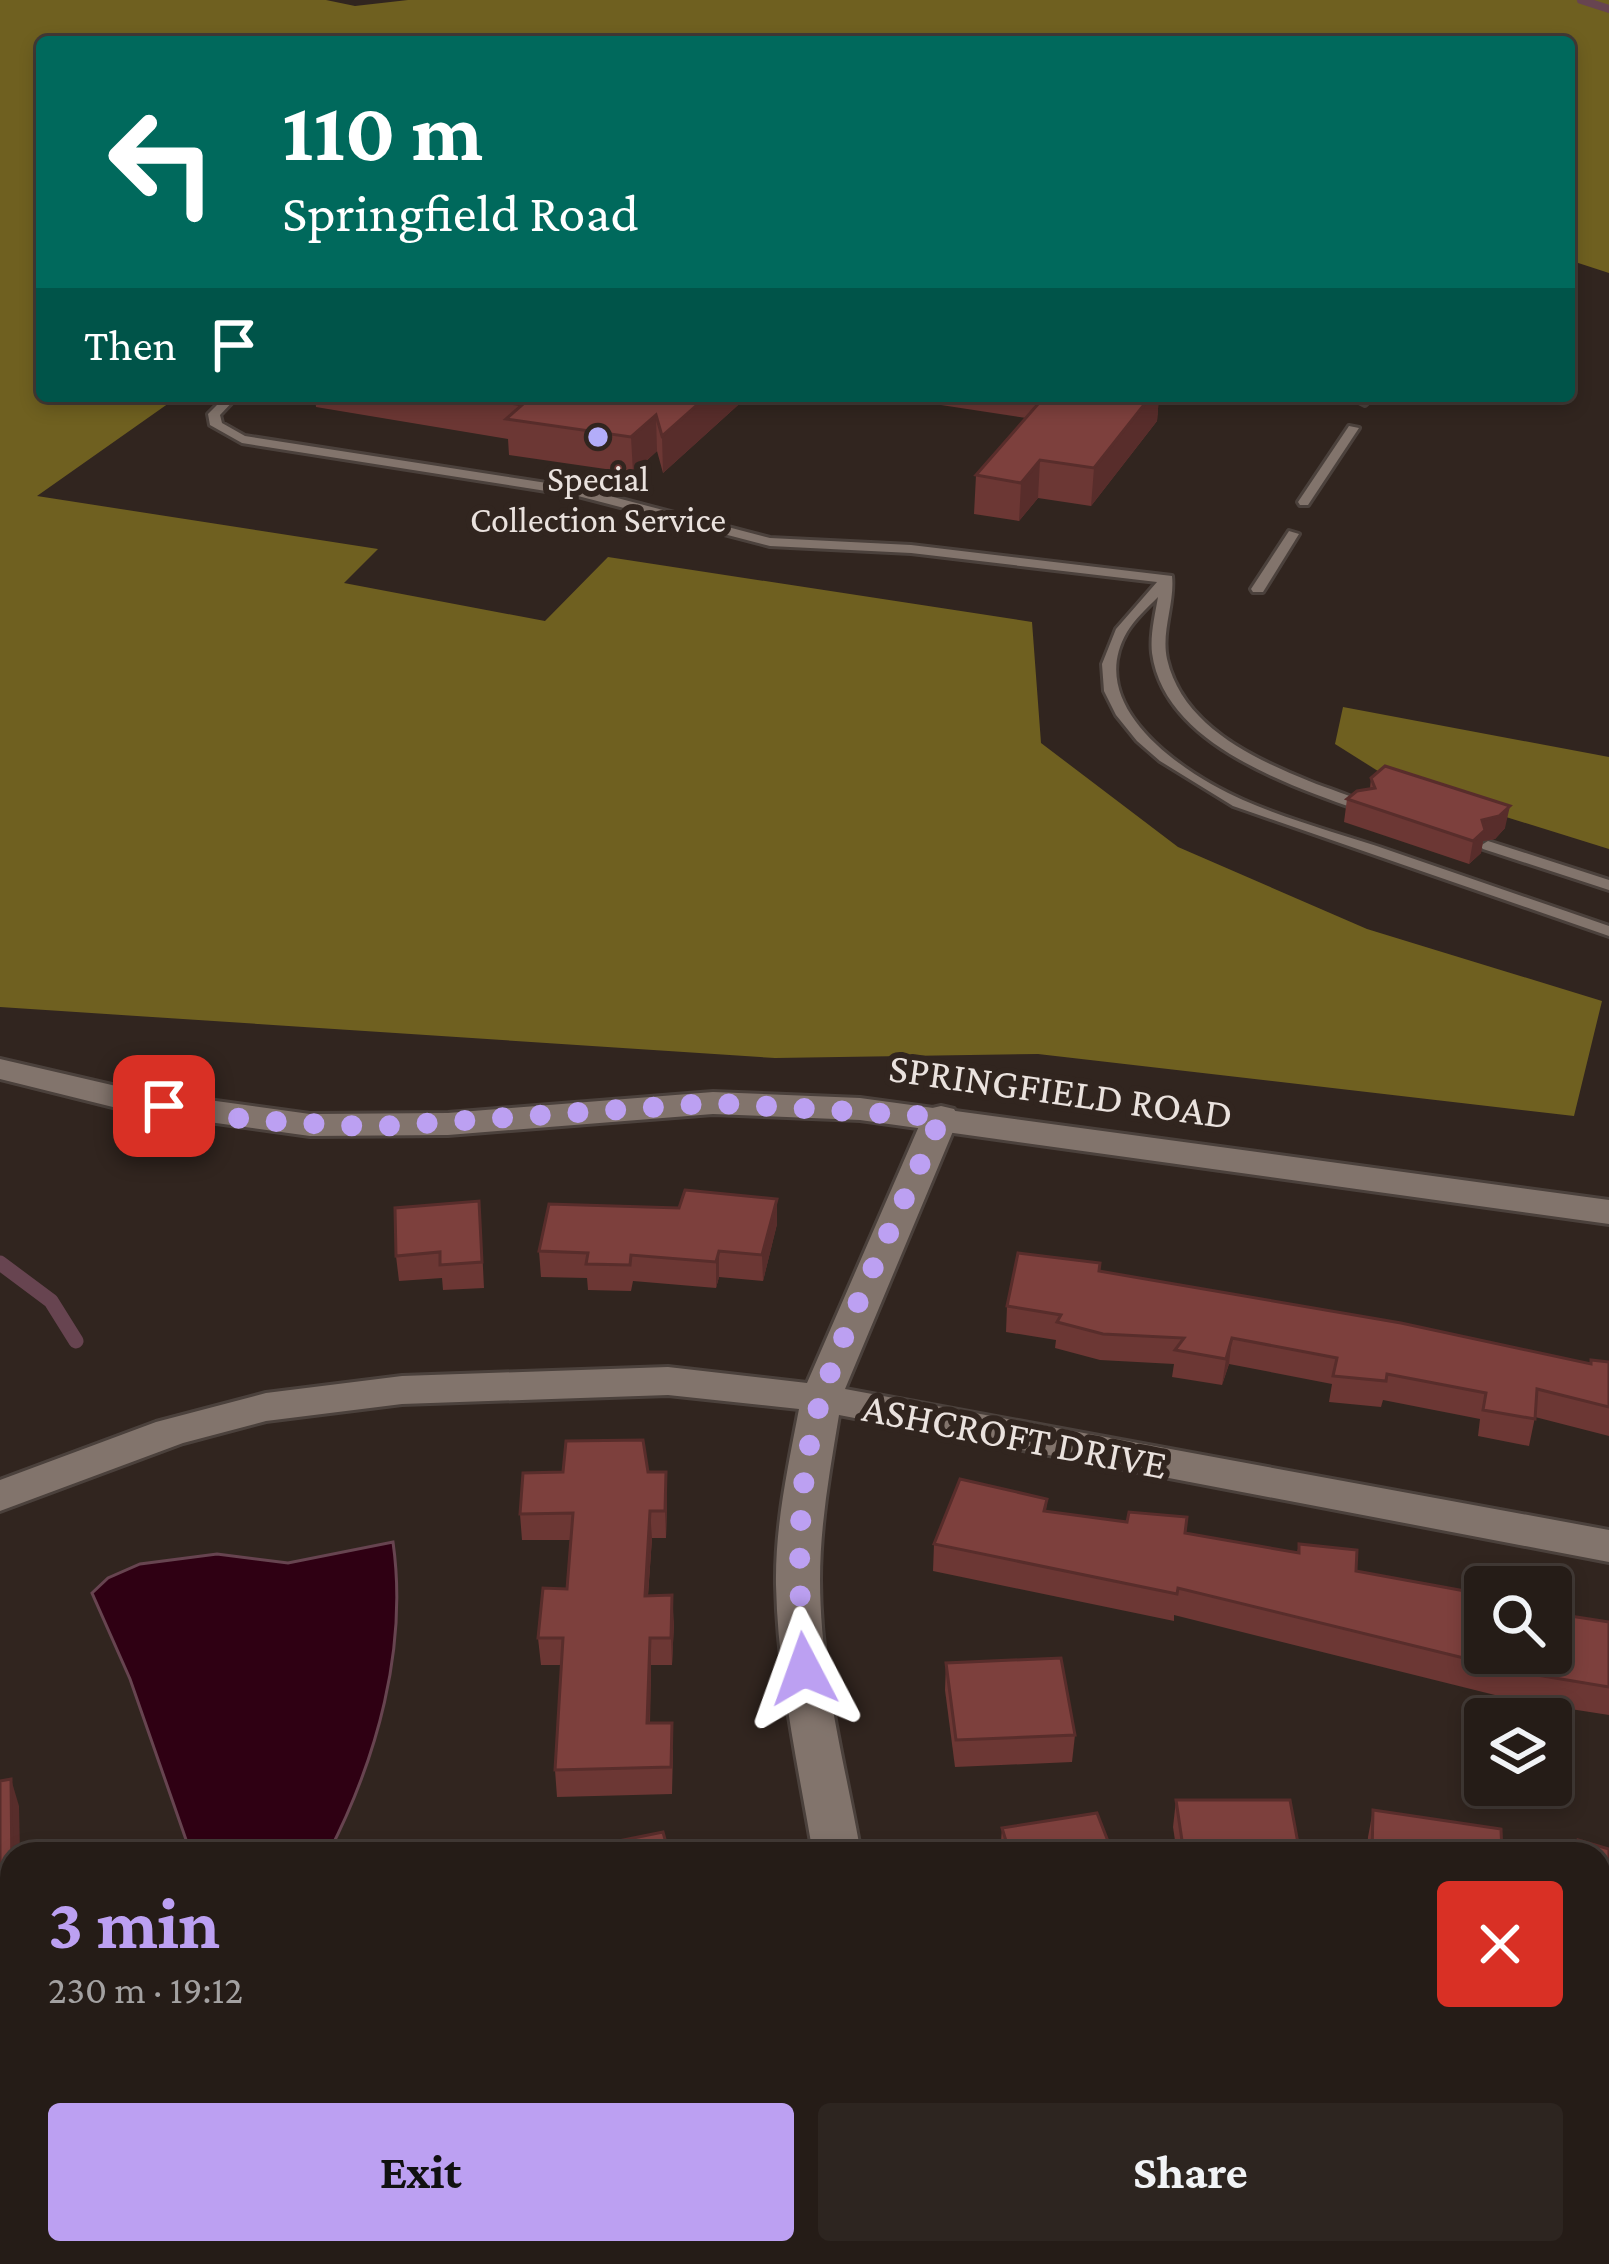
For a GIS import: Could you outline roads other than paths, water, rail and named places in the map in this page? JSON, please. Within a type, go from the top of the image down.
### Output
[{"type":"street","name":"SPRINGFIELD ROAD","points":[[0,1069],[129,1100],[310,1125],[448,1124],[713,1103],[941,1117],[1609,1212]]},
{"type":"street","points":[[834,1842],[804,1669],[798,1583],[802,1508],[821,1398],[941,1117]]},
{"type":"street","name":"ASHCROFT DRIVE","points":[[0,1496],[171,1432],[266,1407],[515,1384],[668,1381],[821,1398],[1609,1546]]},
{"type":"lane","points":[[226,402],[214,414],[216,425],[242,439],[580,492],[770,542],[911,549],[1167,578]]},
{"type":"lane","points":[[1304,502],[1353,428]]},
{"type":"lane","points":[[1258,589],[1293,534]]},
{"type":"lane","points":[[1167,578],[1159,652],[1178,700],[1202,727],[1234,749],[1292,781],[1361,806]]},
{"type":"lane","points":[[1167,578],[1117,638],[1112,692],[1122,714],[1185,775],[1238,803],[1609,931]]},
{"type":"lane","points":[[1487,846],[1609,885]]},
{"type":"waterway","points":[[1581,0],[1609,9]]},
{"type":"waterway","points":[[0,1263],[51,1301],[76,1341]]},
{"type":"place","name":"Special Collection Service","points":[[598,437]]}]
